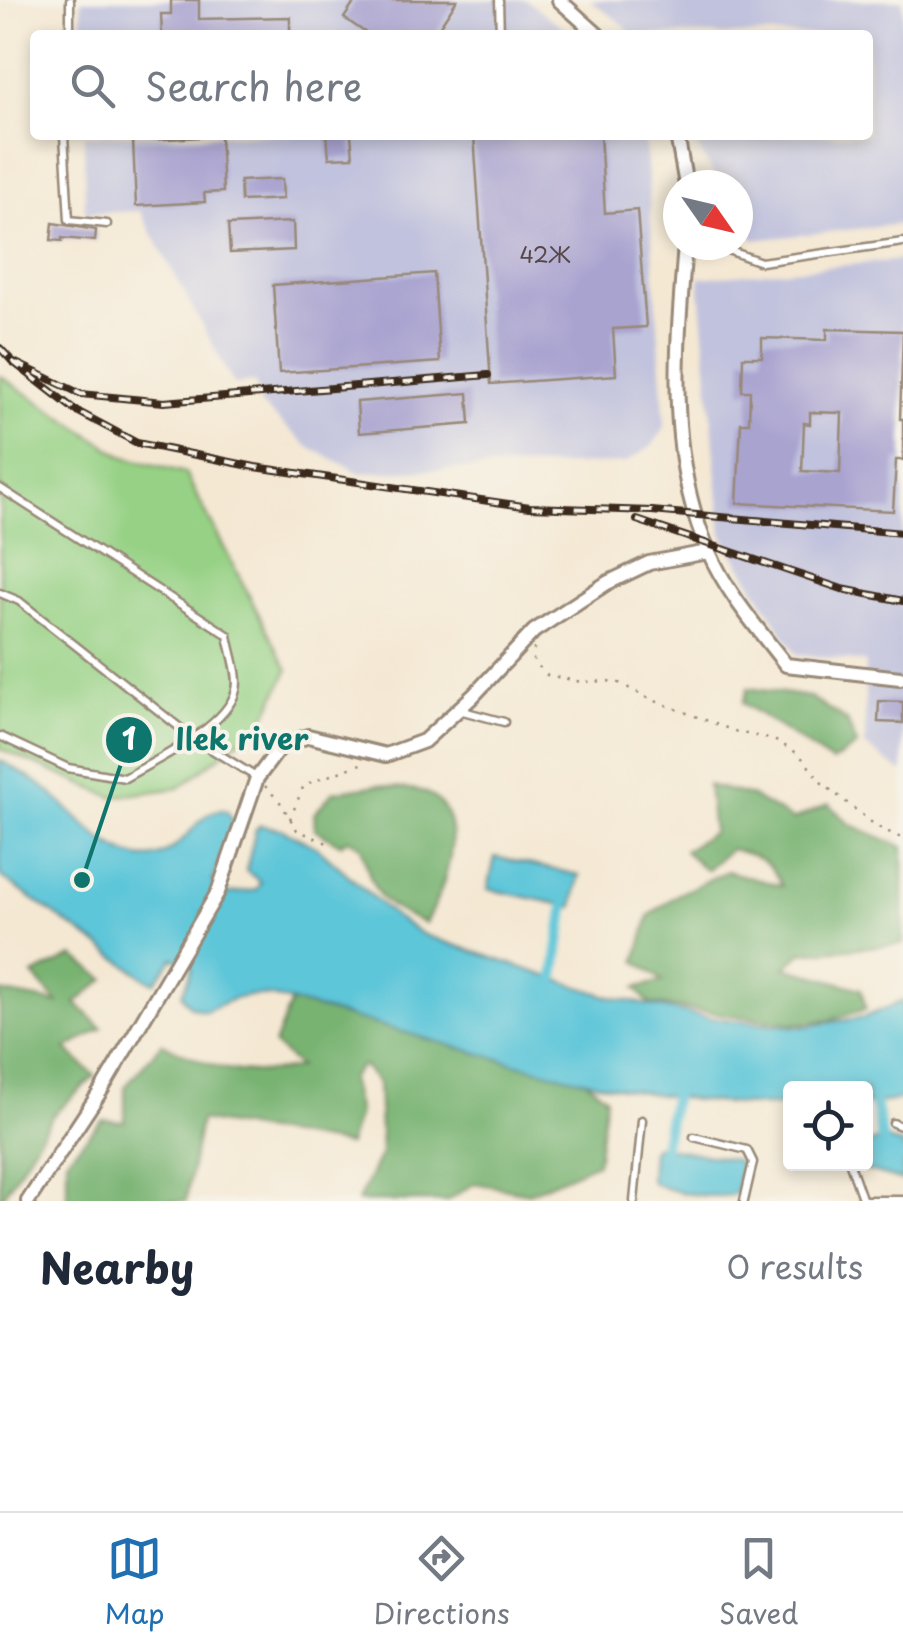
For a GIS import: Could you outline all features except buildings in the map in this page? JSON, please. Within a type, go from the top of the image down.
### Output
[{"type":"street","points":[[562,0],[593,30]]},
{"type":"street","points":[[678,140],[683,170]]},
{"type":"street","points":[[684,260],[676,423],[686,490],[708,552],[747,614],[786,665],[900,678]]},
{"type":"street","points":[[28,1201],[102,1088],[218,892],[257,778],[282,746],[308,736],[386,755],[424,741],[534,631],[607,582],[650,563],[708,552]]},
{"type":"lane","points":[[70,0],[70,30]]},
{"type":"lane","points":[[499,0],[500,30]]},
{"type":"lane","points":[[64,140],[69,220],[107,224]]},
{"type":"lane","points":[[753,259],[761,262],[903,242]]},
{"type":"lane","points":[[0,488],[228,635],[238,688],[225,710],[193,738],[124,778],[68,768],[0,736]]},
{"type":"lane","points":[[0,593],[19,601],[193,738],[257,778]]},
{"type":"lane","points":[[458,710],[504,722]]},
{"type":"lane","points":[[634,1201],[642,1120]]},
{"type":"lane","points":[[893,1123],[903,1126]]},
{"type":"lane","points":[[694,1137],[747,1150],[753,1162],[744,1201]]},
{"type":"lane","points":[[850,1171],[863,1200],[903,1200]]},
{"type":"path","points":[[534,631],[533,660],[547,675],[582,682],[615,681],[650,700],[737,732],[774,740],[799,754],[822,783],[876,826],[903,838]]},
{"type":"path","points":[[290,819],[304,785],[386,755]]},
{"type":"path","points":[[257,778],[280,802],[297,830],[332,846]]},
{"type":"shaded area","points":[[81,0],[526,0],[566,30],[82,30]]},
{"type":"shaded area","points":[[590,0],[903,0],[903,224],[754,240],[753,170],[711,170],[693,140],[873,140],[873,30],[627,30]]},
{"type":"shaded area","points":[[84,140],[645,140],[665,427],[652,446],[625,463],[361,473],[310,448],[260,404],[255,382],[234,384],[140,211],[85,213]]},
{"type":"shaded area","points":[[903,260],[903,773],[865,746],[865,662],[796,654],[722,535],[699,278]]},
{"type":"green space","points":[[0,376],[122,456],[185,473],[288,670],[263,722],[179,788],[112,797],[0,749]]},
{"type":"green space","points":[[748,688],[810,697],[847,721],[857,745],[832,762],[743,703]]},
{"type":"green space","points":[[378,785],[428,794],[444,809],[450,824],[450,858],[425,923],[397,910],[380,895],[361,846],[348,839],[340,844],[315,829],[314,814],[333,792]]},
{"type":"green space","points":[[708,785],[751,796],[793,820],[829,804],[849,824],[903,847],[903,944],[801,953],[785,967],[861,989],[866,1009],[831,1020],[796,1024],[650,1004],[635,988],[663,981],[636,961],[649,916],[677,895],[727,871],[782,886],[768,864],[748,854],[730,849],[706,870],[684,851],[713,832]]},
{"type":"green space","points":[[73,956],[105,979],[76,1003],[102,1028],[66,1049],[95,1076],[53,1115],[0,1201],[0,992],[58,1003],[33,975]]},
{"type":"green space","points":[[291,1001],[584,1079],[606,1097],[597,1163],[529,1193],[475,1183],[446,1201],[358,1201],[381,1153],[378,1083],[362,1065],[350,1079],[358,1113],[348,1145],[200,1120],[186,1201],[67,1201],[67,1158],[103,1120],[125,1122],[125,1087],[162,1043],[197,1059],[244,1072],[299,1067],[274,1045]]},
{"type":"water","points":[[0,760],[46,789],[100,838],[138,857],[167,852],[207,815],[227,811],[233,822],[213,881],[218,892],[225,894],[256,890],[261,882],[246,871],[260,825],[281,829],[318,848],[395,917],[424,935],[610,997],[711,1018],[801,1027],[865,1017],[903,1001],[903,1099],[873,1104],[873,1081],[783,1081],[783,1106],[659,1095],[529,1067],[272,997],[246,996],[205,1011],[188,1004],[182,994],[192,968],[189,963],[173,958],[155,982],[148,980],[0,876]]},
{"type":"water","points":[[495,857],[579,875],[573,907],[488,889]]},
{"type":"water","points":[[882,1139],[903,1144],[903,1181],[868,1171],[873,1171],[873,1142]]},
{"type":"water","points":[[656,1146],[737,1160],[740,1166],[736,1193],[705,1196],[656,1184],[650,1180],[652,1150]]},
{"type":"waterway","points":[[552,994],[567,893]]},
{"type":"waterway","points":[[665,1160],[661,1159],[675,1087]]},
{"type":"waterway","points":[[873,1093],[884,1148],[903,1158]]},
{"type":"railway","points":[[0,348],[12,361],[81,394],[164,402],[488,375]]},
{"type":"railway","points":[[12,361],[75,410],[137,443],[255,467],[530,507],[652,511],[903,533]]},
{"type":"railway","points":[[637,520],[842,589],[903,601]]},
{"type":"place","name":"Ilek river","points":[[82,880]]}]
